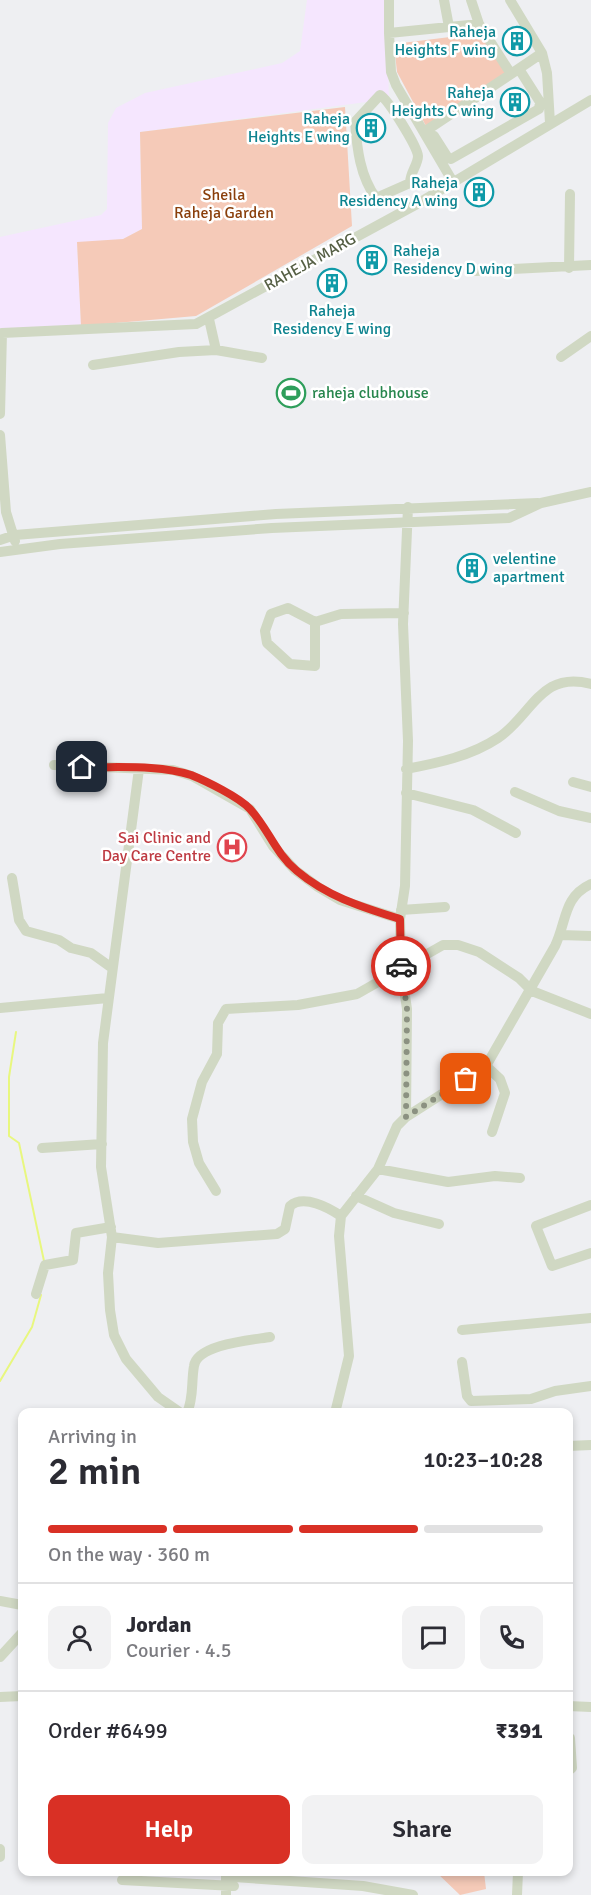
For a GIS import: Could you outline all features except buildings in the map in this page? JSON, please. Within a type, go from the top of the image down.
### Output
[{"type":"street","points":[[389,0],[391,72],[403,99],[451,159],[539,109],[540,102],[479,24],[471,0]]},
{"type":"street","points":[[444,0],[449,27]]},
{"type":"street","points":[[510,0],[542,53],[547,73],[550,123]]},
{"type":"street","points":[[389,33],[479,24]]},
{"type":"street","points":[[426,130],[542,53]]},
{"type":"street","points":[[380,95],[390,105],[417,150],[418,159],[410,174],[410,183],[376,198],[367,186],[355,122],[380,95]]},
{"type":"street","points":[[390,105],[403,99]]},
{"type":"street","name":"RAHEJA MARG","points":[[0,414],[2,333],[196,324],[209,319],[453,182],[591,100]]},
{"type":"street","points":[[426,130],[453,182]]},
{"type":"street","points":[[569,268],[570,194]]},
{"type":"street","points":[[476,272],[591,265]]},
{"type":"street","points":[[209,319],[216,350]]},
{"type":"street","points":[[561,357],[591,336]]},
{"type":"street","points":[[93,365],[179,352],[216,350],[262,358]]},
{"type":"street","points":[[0,435],[6,512],[15,535],[15,550]]},
{"type":"street","points":[[0,540],[15,535],[276,514],[541,503],[591,492]]},
{"type":"street","points":[[0,552],[272,528],[338,527],[407,520],[508,518],[541,503]]},
{"type":"street","points":[[406,1117],[407,1009],[401,969],[400,914],[405,886],[404,614],[408,507]]},
{"type":"street","points":[[315,622],[315,666],[290,664],[267,643],[265,631],[271,614],[288,608],[315,622],[341,614],[404,614]]},
{"type":"street","points":[[406,770],[474,752],[499,738],[543,691],[558,683],[591,684]]},
{"type":"street","points":[[54,765],[173,770],[208,783],[250,809],[273,846],[295,870],[340,900],[400,914],[444,908]]},
{"type":"street","points":[[139,769],[103,1043],[101,1167],[112,1232],[108,1273],[114,1335],[126,1359],[158,1397],[174,1408]]},
{"type":"street","points":[[573,782],[591,787]]},
{"type":"street","points":[[514,792],[546,807],[591,818]]},
{"type":"street","points":[[406,794],[472,810],[516,833]]},
{"type":"street","points":[[12,878],[19,920],[26,930],[59,940],[71,948],[91,952],[112,968]]},
{"type":"street","points":[[336,1408],[349,1356],[339,1236],[341,1216],[378,1169],[397,1126],[406,1117],[486,1066],[532,991],[561,935],[571,898],[579,890],[591,884]]},
{"type":"street","points":[[561,935],[591,936]]},
{"type":"street","points":[[216,1191],[199,1163],[193,1142],[192,1119],[202,1082],[217,1054],[220,1015],[232,1007],[298,1005],[357,994],[444,945],[459,945],[479,952],[504,967],[532,991],[591,1014]]},
{"type":"street","points":[[0,1008],[108,998]]},
{"type":"street","points":[[486,1066],[500,1079],[505,1093],[492,1132]]},
{"type":"street","points":[[42,1148],[102,1144]]},
{"type":"street","points":[[378,1169],[448,1182],[495,1176],[520,1178]]},
{"type":"street","points":[[356,1196],[394,1213],[439,1224]]},
{"type":"street","points":[[36,1294],[45,1265],[73,1260],[76,1233],[112,1232],[158,1243],[277,1234],[285,1229],[290,1206],[297,1202],[322,1205],[341,1216]]},
{"type":"street","points":[[591,1205],[536,1226],[552,1266],[591,1253]]},
{"type":"street","points":[[462,1330],[591,1318]]},
{"type":"street","points":[[189,1408],[192,1401],[193,1367],[201,1354],[231,1343],[270,1337]]},
{"type":"street","points":[[462,1362],[471,1407],[531,1399],[555,1391],[591,1386]]},
{"type":"street","points":[[573,1446],[591,1445]]},
{"type":"street","points":[[0,1601],[18,1604]]},
{"type":"street","points":[[0,1657],[18,1637]]},
{"type":"street","points":[[0,1697],[18,1696]]},
{"type":"street","points":[[573,1706],[591,1707]]},
{"type":"street","points":[[0,1849],[0,1857]]},
{"type":"street","points":[[122,1880],[157,1876],[231,1883],[363,1886],[413,1895]]},
{"type":"street","points":[[517,1893],[518,1876]]},
{"type":"shaded area","points":[[307,0],[386,0],[389,99],[140,132],[142,229],[123,239],[77,243],[81,326],[0,331],[0,237],[101,215],[107,209],[108,123],[116,108],[145,93],[282,63],[300,51]]},
{"type":"green space","points":[[490,32],[511,74],[426,126],[397,72],[394,44]]},
{"type":"green space","name":"Sheila Raheja Garden","points":[[345,107],[352,226],[196,316],[81,326],[77,242],[123,239],[142,229],[140,132]]},
{"type":"green space","points":[[440,1876],[484,1876],[486,1889],[460,1895]]},
{"type":"waterway","points":[[16,1032],[9,1077],[9,1136],[19,1143],[44,1261]]},
{"type":"waterway","points":[[0,1381],[32,1327],[41,1295]]},
{"type":"way so far","points":[[401,966],[407,1009],[406,1117],[466,1079]]},
{"type":"place","name":"Raheja Heights F wing","points":[[517,41]]},
{"type":"place","name":"Raheja Heights C wing","points":[[515,102]]},
{"type":"place","name":"Raheja Heights E wing","points":[[371,128]]},
{"type":"place","name":"Raheja Residency A wing","points":[[479,192]]},
{"type":"place","name":"Raheja Residency D wing","points":[[372,260]]},
{"type":"place","name":"Raheja Residency E wing","points":[[332,283]]},
{"type":"place","name":"raheja clubhouse","points":[[291,393]]},
{"type":"place","name":"velentine apartment","points":[[472,568]]},
{"type":"place","name":"Sai Clinic and Day Care Centre","points":[[232,847]]},
{"type":"route","points":[[82,767],[173,770],[208,783],[228,795],[250,809],[273,846],[295,870],[318,887],[340,900],[400,919],[401,966]]}]
